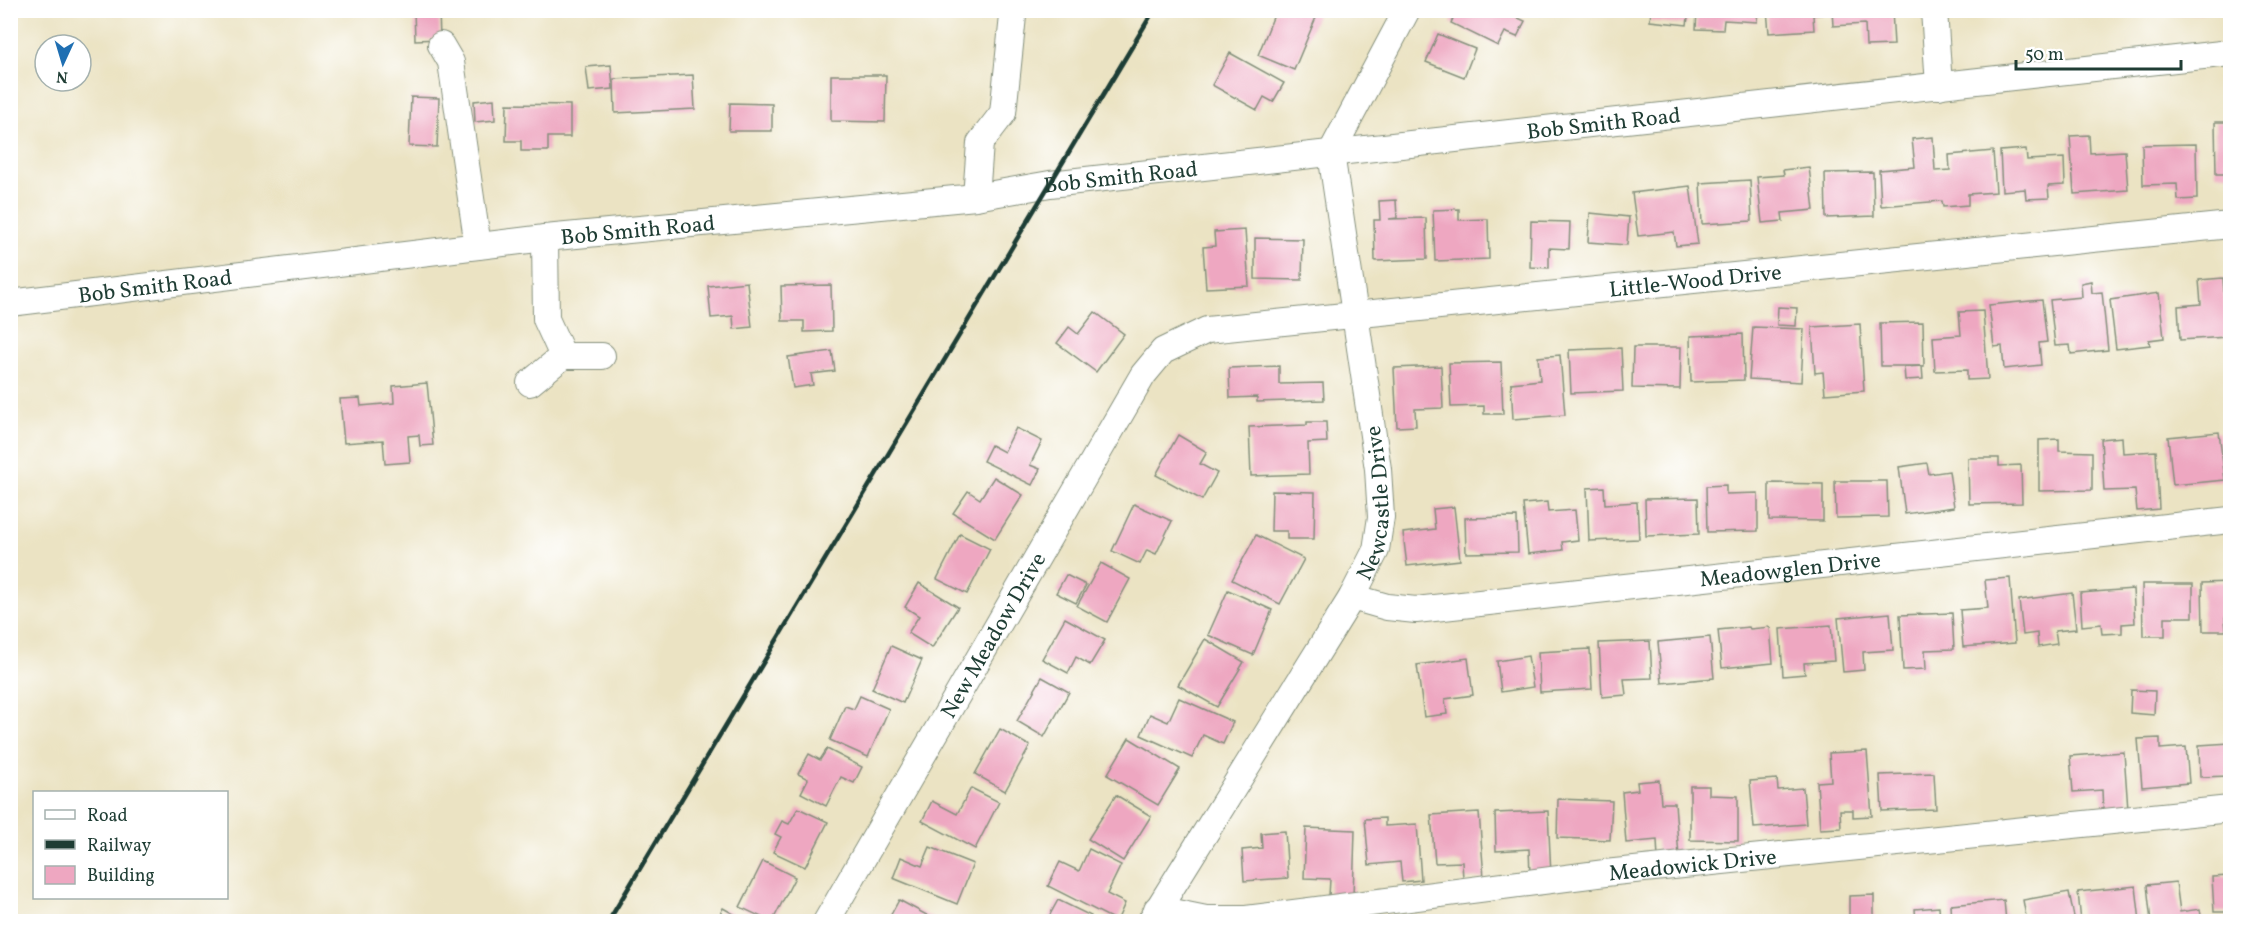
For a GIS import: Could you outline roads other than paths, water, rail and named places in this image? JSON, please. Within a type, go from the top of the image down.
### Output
[{"type":"street","points":[[1331,153],[1407,10]]},
{"type":"street","points":[[1934,10],[1939,86]]},
{"type":"street","points":[[976,197],[980,143],[1003,113],[1013,16]]},
{"type":"street","points":[[441,45],[451,62],[478,246]]},
{"type":"street","name":"Bob Smith Road","points":[[10,303],[545,238],[976,197],[1050,184],[2230,53]]},
{"type":"street","name":"Newcastle Drive","points":[[1153,915],[1352,597],[1376,550],[1381,517],[1378,469],[1357,314],[1331,153]]},
{"type":"street","name":"Little-Wood Drive","points":[[1163,351],[1207,330],[2230,225]]},
{"type":"street","points":[[545,238],[546,319],[563,356]]},
{"type":"street","name":"New Meadow Drive","points":[[826,921],[1143,375],[1163,351]]},
{"type":"street","points":[[530,383],[563,356],[602,356]]},
{"type":"street","name":"Meadowglen Drive","points":[[1352,597],[1387,607],[1416,610],[2230,520]]},
{"type":"street","name":"Meadowick Drive","points":[[1153,915],[1246,920],[1605,873],[2230,809]]},
{"type":"railway","points":[[608,922],[1154,10]]}]
